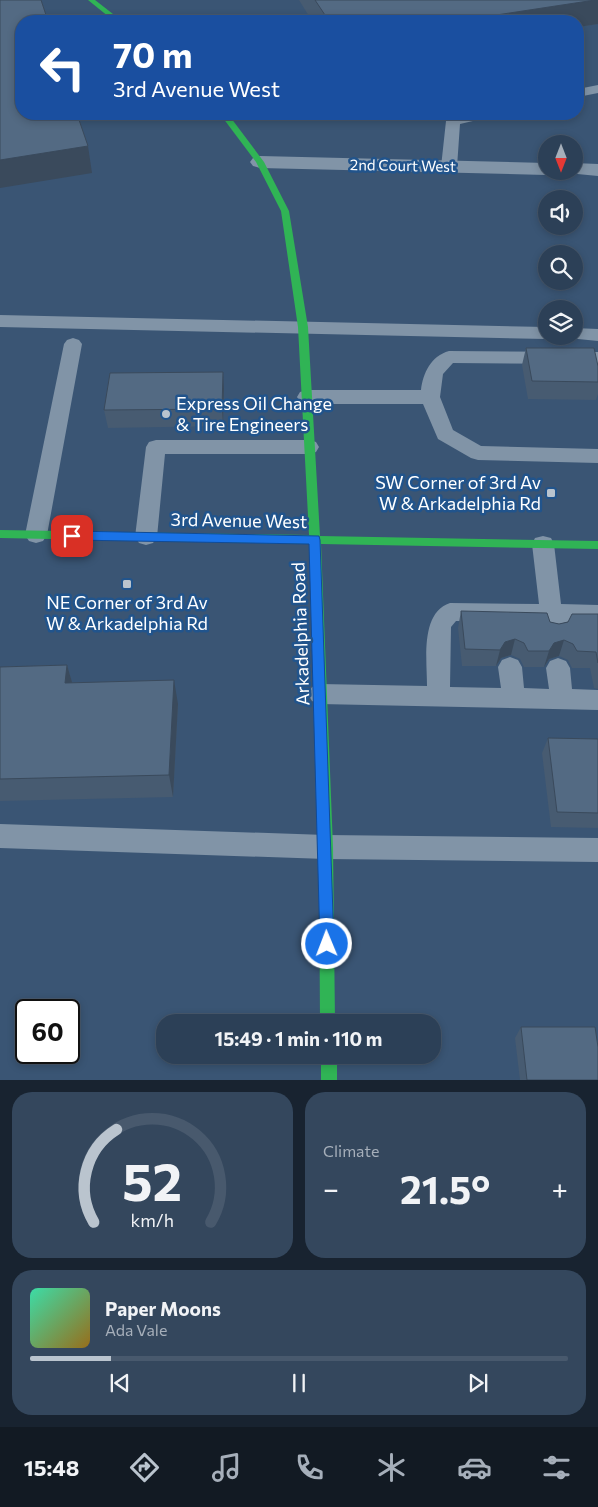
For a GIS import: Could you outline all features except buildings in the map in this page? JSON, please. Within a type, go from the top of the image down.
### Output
[{"type":"main road","points":[[91,0],[110,15]]},
{"type":"main road","name":"Arkadelphia Road","points":[[228,120],[260,162],[285,212],[303,327],[315,540],[326,847],[328,1014]]},
{"type":"main road","name":"3rd Avenue West","points":[[0,534],[598,545]]},
{"type":"main road","points":[[329,1064],[329,1080]]},
{"type":"street","name":"2nd Court West","points":[[260,162],[538,169]]},
{"type":"street","points":[[583,169],[598,170]]},
{"type":"lane","points":[[584,92],[598,89]]},
{"type":"lane","points":[[449,167],[454,121],[458,120]]},
{"type":"lane","points":[[0,320],[538,333]]},
{"type":"lane","points":[[583,334],[598,334]]},
{"type":"lane","points":[[36,535],[73,344]]},
{"type":"lane","points":[[598,358],[449,358],[439,365],[432,375],[430,396],[445,434],[478,453],[598,456]]},
{"type":"lane","points":[[306,397],[430,396]]},
{"type":"lane","points":[[146,537],[156,447],[309,447]]},
{"type":"lane","points":[[543,544],[553,621]]},
{"type":"lane","points":[[438,696],[440,625],[450,612],[505,620],[553,621],[598,614]]},
{"type":"lane","points":[[510,667],[514,698]]},
{"type":"lane","points":[[558,668],[562,699]]},
{"type":"lane","points":[[320,694],[596,700]]},
{"type":"lane","points":[[0,836],[326,847],[598,850]]},
{"type":"traffic: fast","points":[[91,0],[110,15]]},
{"type":"traffic: fast","points":[[228,120],[260,162],[285,211],[303,327],[315,539]]},
{"type":"traffic: fast","points":[[0,534],[598,545]]},
{"type":"traffic: fast","points":[[315,539],[326,847],[328,1014]]},
{"type":"traffic: fast","points":[[329,1064],[329,1080]]},
{"type":"place","name":"Express Oil Change & Tire Engineers","points":[[166,414]]},
{"type":"place","name":"SW Corner of 3rd Av W & Arkadelphia Rd","points":[[551,493]]},
{"type":"place","name":"NE Corner of 3rd Av W & Arkadelphia Rd","points":[[127,584]]},
{"type":"route","points":[[72,536],[315,540],[326,847],[327,944]]}]
